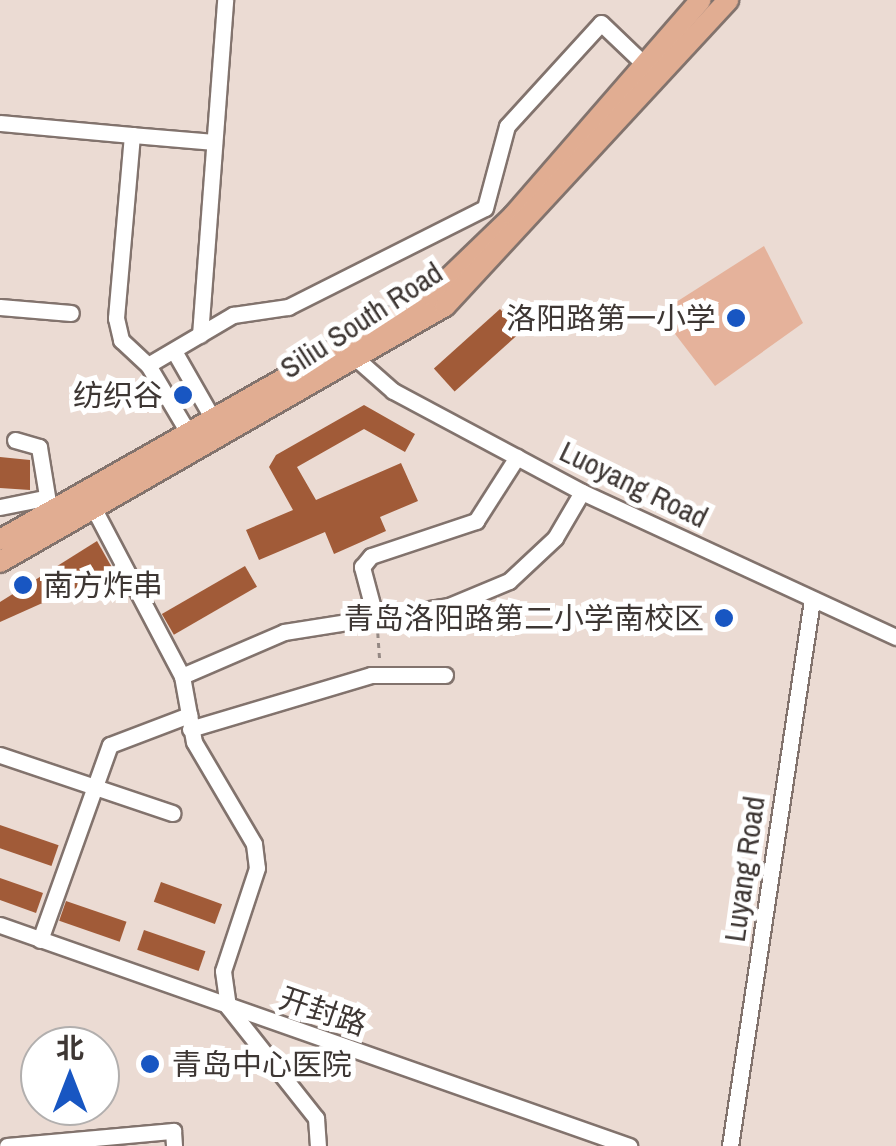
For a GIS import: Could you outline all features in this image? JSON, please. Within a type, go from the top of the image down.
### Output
[{"type":"main road","name":"Siliu South Road","points":[[352,357],[470,261],[701,0]]},
{"type":"main road","name":"Siliu South Road","points":[[0,562],[95,511],[195,445],[352,357],[482,274],[728,0]]},
{"type":"main road","name":"Siliu South Road","points":[[0,540],[45,506],[195,445]]},
{"type":"street","points":[[200,336],[225,0]]},
{"type":"street","points":[[148,366],[232,315],[288,307],[485,208],[508,126],[600,23],[645,65]]},
{"type":"street","points":[[0,123],[212,142]]},
{"type":"street","points":[[132,135],[116,318],[122,340],[148,366],[195,445]]},
{"type":"street","points":[[0,307],[71,313]]},
{"type":"street","points":[[174,352],[220,431]]},
{"type":"street","name":"Luoyang Road","points":[[352,357],[516,457],[582,492],[896,637]]},
{"type":"street","points":[[0,507],[45,506],[40,447],[15,440]]},
{"type":"street","points":[[374,612],[362,567],[371,556],[476,521],[516,457]]},
{"type":"street","points":[[182,676],[284,632],[374,612],[450,606],[509,581],[556,538],[582,492]]},
{"type":"street","points":[[95,511],[182,676],[190,722],[254,844],[257,868],[223,971],[228,1006],[316,1118],[318,1146]]},
{"type":"street","name":"Luyang Road","points":[[730,1146],[812,600]]},
{"type":"street","points":[[40,940],[114,740],[170,729],[371,675],[399,682],[445,675]]},
{"type":"street","points":[[0,754],[172,813]]},
{"type":"street","name":"开封路","points":[[0,925],[629,1146]]},
{"type":"street","points":[[7,1146],[173,1131],[174,1146]]},
{"type":"path","points":[[371,675],[381,654],[374,612]]},
{"type":"shaded area","points":[[764,246],[803,323],[715,386],[659,313]]},
{"type":"building","points":[[500,309],[521,332],[455,392],[434,369]]},
{"type":"building","points":[[364,405],[415,434],[405,452],[364,429],[297,467],[316,500],[401,463],[418,501],[380,517],[386,531],[334,554],[325,532],[259,560],[246,530],[293,510],[269,467],[276,455]]},
{"type":"building","points":[[0,457],[30,460],[30,490],[0,488]]},
{"type":"building","points":[[97,541],[114,571],[0,622],[0,602]]},
{"type":"building","points":[[245,566],[257,587],[174,635],[162,614]]},
{"type":"building","points":[[0,825],[59,845],[51,866],[0,848]]},
{"type":"building","points":[[0,878],[43,893],[36,913],[0,900]]},
{"type":"building","points":[[161,882],[222,904],[215,924],[154,902]]},
{"type":"building","points":[[66,901],[127,922],[120,942],[59,921]]},
{"type":"building","points":[[144,930],[205,951],[199,971],[137,950]]},
{"type":"place","name":"洛阳路第一小学","points":[[736,318]]},
{"type":"place","name":"纺织谷","points":[[183,395]]},
{"type":"place","name":"南方炸串","points":[[23,585]]},
{"type":"place","name":"青岛洛阳路第二小学南校区","points":[[724,618]]},
{"type":"place","name":"青岛中心医院","points":[[150,1064]]}]
